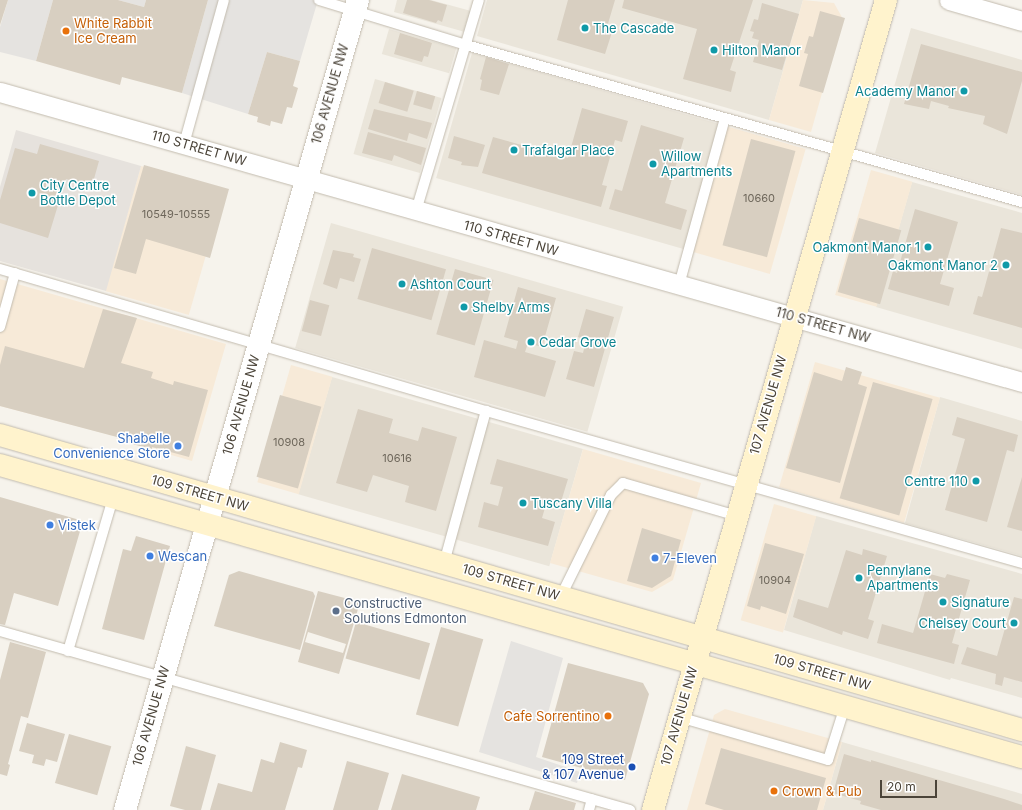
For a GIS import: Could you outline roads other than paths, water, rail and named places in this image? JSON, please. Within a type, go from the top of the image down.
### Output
[{"type":"main road","name":"107 AVENUE NW","points":[[653,810],[841,151],[886,0]]},
{"type":"main road","name":"109 STREET NW","points":[[0,435],[1022,730]]},
{"type":"main road","name":"109 STREET NW","points":[[0,465],[1022,757]]},
{"type":"street","points":[[949,0],[1022,21]]},
{"type":"street","name":"106 AVENUE NW","points":[[125,810],[356,5]]},
{"type":"street","name":"110 STREET NW","points":[[0,92],[1022,382]]},
{"type":"lane","points":[[184,144],[224,0]]},
{"type":"lane","points":[[318,0],[356,5],[466,45],[1022,202]]},
{"type":"lane","points":[[416,211],[479,0]]},
{"type":"lane","points":[[679,285],[725,118]]},
{"type":"lane","points":[[0,269],[745,486],[1022,563]]},
{"type":"lane","points":[[0,327],[15,273]]},
{"type":"lane","points":[[444,563],[486,411]]},
{"type":"lane","points":[[561,596],[611,495],[623,484],[737,516]]},
{"type":"lane","points":[[68,651],[113,498]]},
{"type":"lane","points":[[0,631],[630,810]]},
{"type":"lane","points":[[679,717],[828,760],[845,706]]},
{"type":"lane","points":[[589,810],[592,799]]},
{"type":"place","name":"The Cascade","points":[[585,28]]},
{"type":"place","name":"White Rabbit Ice Cream","points":[[66,31]]},
{"type":"place","name":"Hilton Manor","points":[[714,50]]},
{"type":"place","name":"Academy Manor","points":[[964,91]]},
{"type":"place","name":"Trafalgar Place","points":[[514,150]]},
{"type":"place","name":"Willow Apartments","points":[[653,164]]},
{"type":"place","name":"City Centre Bottle Depot","points":[[32,193]]},
{"type":"place","name":"Oakmont Manor 1","points":[[928,247]]},
{"type":"place","name":"Oakmont Manor 2","points":[[1006,265]]},
{"type":"place","name":"Ashton Court","points":[[402,284]]},
{"type":"place","name":"Shelby Arms","points":[[464,307]]},
{"type":"place","name":"Cedar Grove","points":[[531,342]]},
{"type":"place","name":"Shabelle Convenience Store","points":[[178,446]]},
{"type":"place","name":"Centre 110","points":[[976,481]]},
{"type":"place","name":"Tuscany Villa","points":[[523,503]]},
{"type":"place","name":"Vistek","points":[[50,525]]},
{"type":"place","name":"Wescan","points":[[150,556]]},
{"type":"place","name":"7-Eleven","points":[[655,558]]},
{"type":"place","name":"Pennylane Apartments","points":[[859,578]]},
{"type":"place","name":"Signature","points":[[943,602]]},
{"type":"place","name":"Constructive Solutions Edmonton","points":[[336,611]]},
{"type":"place","name":"Chelsey Court","points":[[1014,623]]},
{"type":"place","name":"Cafe Sorrentino","points":[[608,716]]},
{"type":"place","name":"109 Street & 107 Avenue","points":[[632,767]]},
{"type":"place","name":"Crown & Pub","points":[[774,791]]}]
